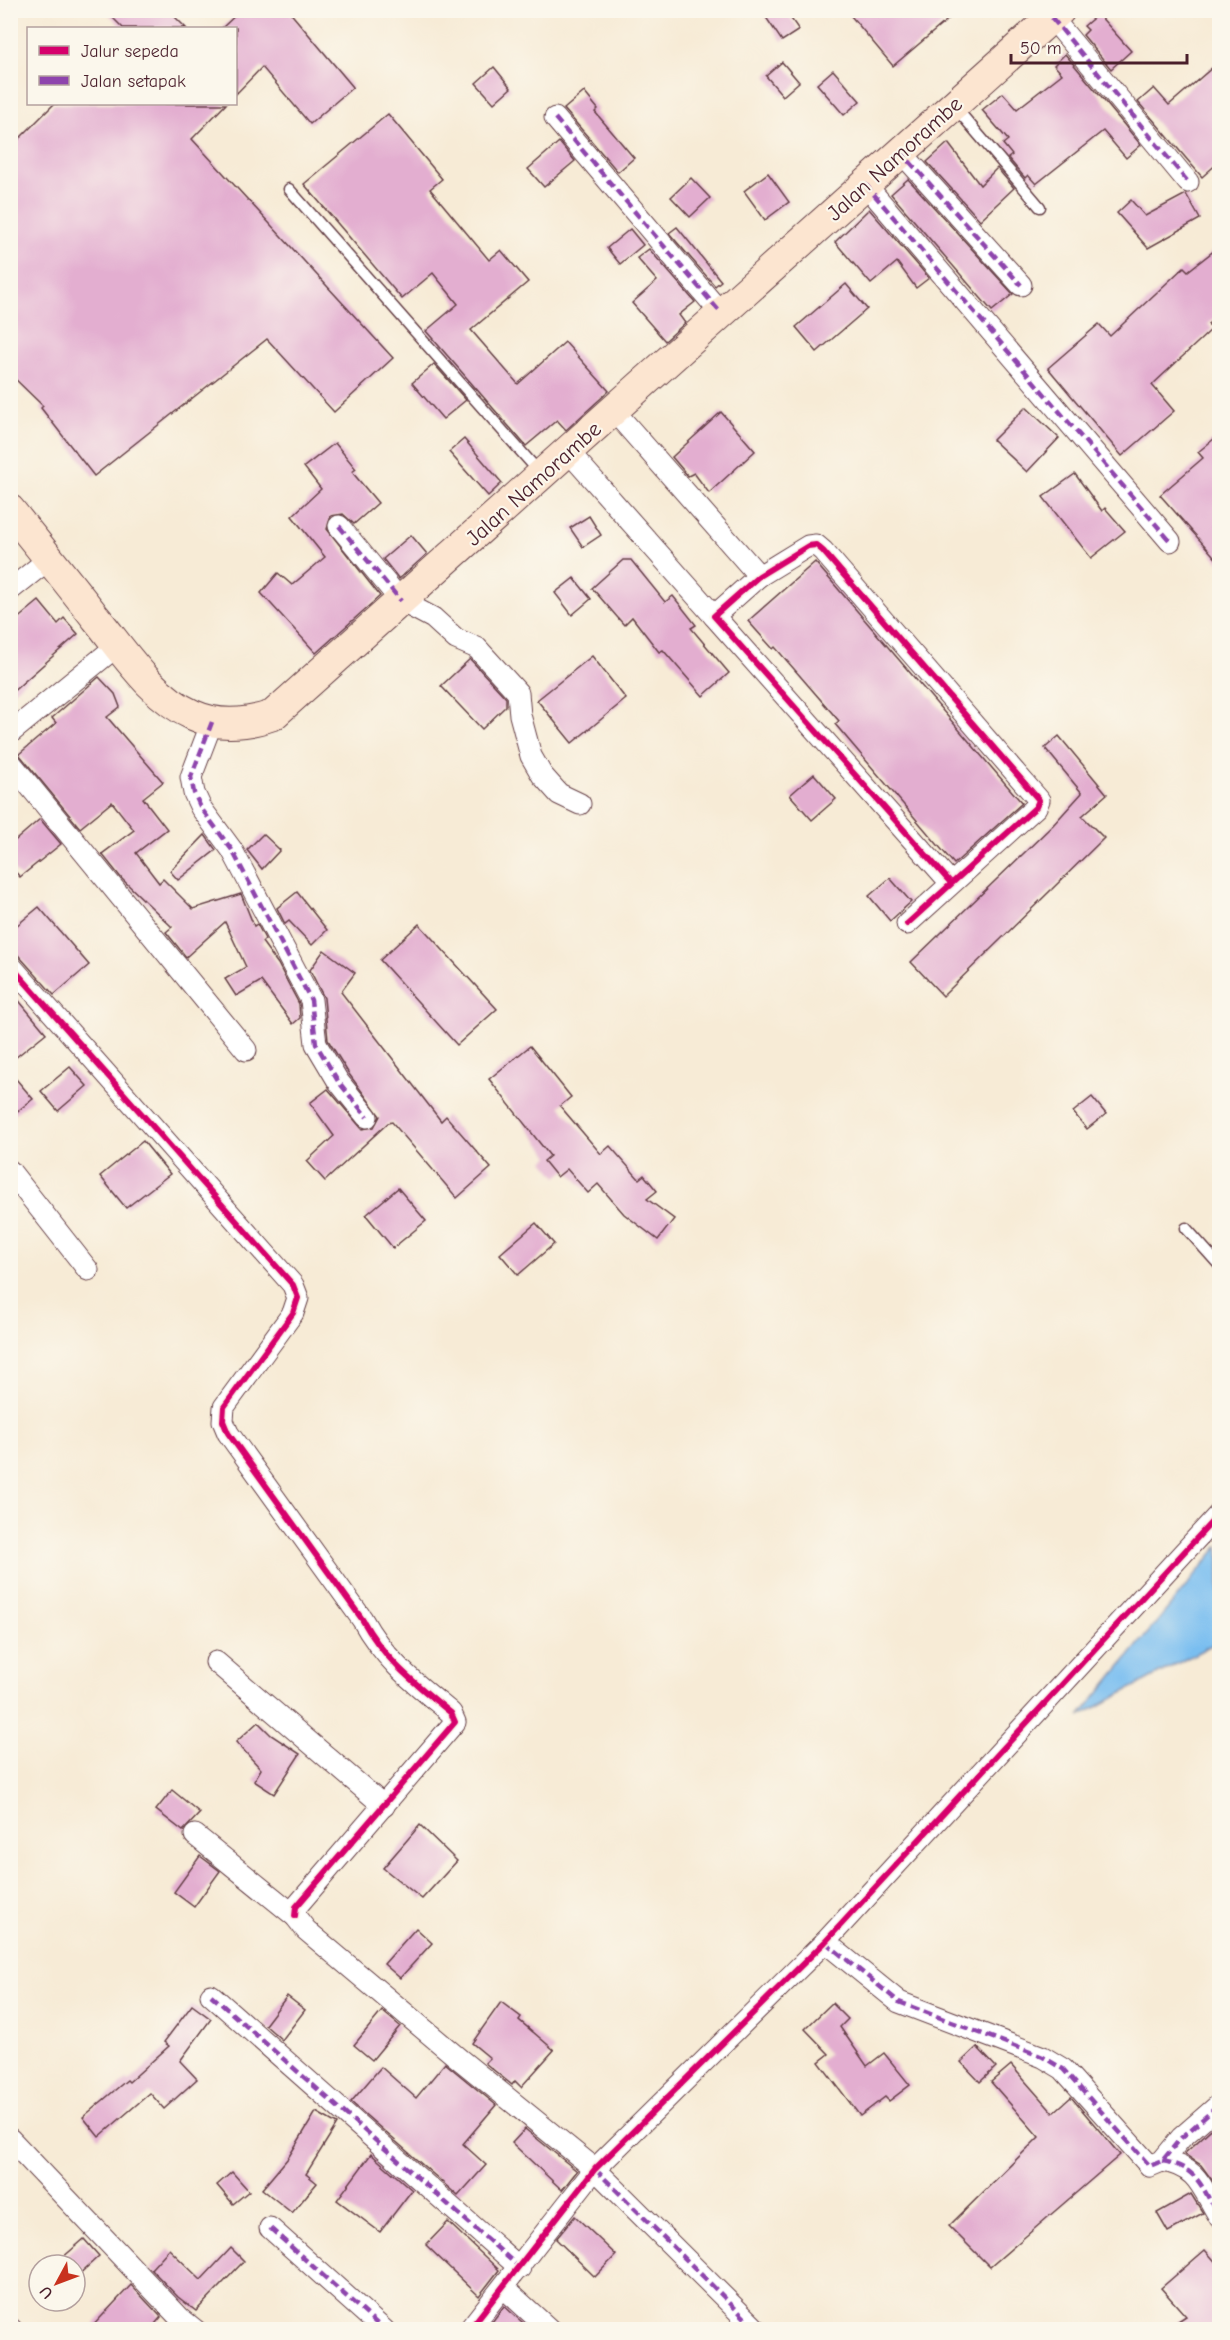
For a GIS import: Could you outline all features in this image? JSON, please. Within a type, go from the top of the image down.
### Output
[{"type":"main road","name":"Jalan Namorambe","points":[[10,510],[152,686],[175,706],[212,722],[249,723],[273,715],[614,411],[720,312],[1056,14]]},
{"type":"street","points":[[1056,14],[1188,182]]},
{"type":"street","points":[[555,118],[720,312]]},
{"type":"street","points":[[900,152],[1021,285]]},
{"type":"street","points":[[865,184],[1170,541]]},
{"type":"street","points":[[614,411],[759,576]]},
{"type":"street","points":[[568,451],[951,883]]},
{"type":"street","points":[[339,526],[401,601],[433,618],[447,633],[477,648],[487,657],[518,693],[525,739],[531,756],[542,775],[559,794],[580,804]]},
{"type":"street","points":[[714,616],[759,576],[808,546],[816,545],[1034,792],[1039,800],[1036,807],[907,924]]},
{"type":"street","points":[[10,590],[49,559]]},
{"type":"street","points":[[10,733],[118,645]]},
{"type":"street","points":[[212,722],[191,777],[194,793],[201,808],[231,850],[311,1000],[316,1044],[338,1081],[367,1117]]},
{"type":"street","points":[[10,762],[246,1050]]},
{"type":"street","points":[[10,965],[293,1285],[298,1298],[292,1312],[224,1407],[223,1421],[228,1433],[362,1619],[376,1645],[396,1668],[451,1713],[455,1722],[450,1731],[296,1907],[295,1916]]},
{"type":"street","points":[[10,1171],[88,1270]]},
{"type":"street","points":[[469,2330],[520,2268],[595,2169],[825,1942],[1220,1513]]},
{"type":"street","points":[[216,1662],[384,1806]]},
{"type":"street","points":[[195,1835],[295,1916],[306,1930],[458,2058],[595,2169],[757,2330]]},
{"type":"street","points":[[825,1942],[899,2002],[1043,2057],[1063,2069],[1147,2163],[1155,2166],[1162,2161],[1181,2138],[1220,2104]]},
{"type":"street","points":[[211,1995],[520,2268]]},
{"type":"street","points":[[10,2139],[180,2318],[195,2330]]},
{"type":"street","points":[[1162,2161],[1179,2164],[1192,2173],[1220,2218]]},
{"type":"street","points":[[270,2228],[384,2330]]},
{"type":"street","points":[[504,2288],[550,2330]]},
{"type":"lane","points":[[953,105],[1040,207]]},
{"type":"lane","points":[[289,189],[542,475]]},
{"type":"lane","points":[[1186,1228],[1220,1266]]},
{"type":"water","points":[[1219,1546],[1219,1644],[1217,1642],[1080,1716]]},
{"type":"building","points":[[105,10],[168,10],[185,27],[122,27]]},
{"type":"building","points":[[241,10],[288,10],[353,87],[310,124],[262,67],[237,93],[237,27],[223,27]]},
{"type":"building","points":[[761,10],[785,10],[799,30],[782,41]]},
{"type":"building","points":[[846,10],[959,10],[893,66]]},
{"type":"building","points":[[1098,14],[1131,51],[1111,69],[1083,35],[1088,30],[1084,26]]},
{"type":"building","points":[[1065,54],[1141,145],[1126,158],[1103,131],[1036,184],[1028,175],[1025,178],[1008,158],[1012,155],[1003,144],[1008,140],[982,110],[1003,93],[1017,109],[1062,74],[1054,65]]},
{"type":"building","points":[[1220,61],[1220,161],[1202,177],[1138,102],[1154,88],[1169,105]]},
{"type":"building","points":[[782,62],[799,82],[783,96],[766,76]]},
{"type":"building","points":[[494,67],[511,88],[494,103],[476,83]]},
{"type":"building","points":[[833,70],[860,101],[844,115],[817,84]]},
{"type":"building","points":[[584,92],[598,109],[595,112],[634,158],[618,172],[564,109]]},
{"type":"building","points":[[53,105],[225,105],[192,139],[393,358],[334,412],[267,339],[94,476],[41,408],[43,406],[10,374],[10,148]]},
{"type":"building","points":[[388,114],[442,179],[430,189],[489,260],[501,250],[528,282],[471,330],[518,384],[565,342],[609,391],[566,430],[557,420],[526,446],[426,331],[458,304],[433,273],[402,299],[304,184]]},
{"type":"building","points":[[559,142],[575,161],[544,187],[528,169]]},
{"type":"building","points":[[948,143],[980,185],[997,168],[1014,188],[980,220],[927,162]]},
{"type":"building","points":[[768,173],[789,202],[765,220],[744,191]]},
{"type":"building","points":[[691,178],[710,198],[690,217],[671,197]]},
{"type":"building","points":[[908,179],[1013,294],[992,311],[891,194]]},
{"type":"building","points":[[1186,194],[1200,219],[1148,248],[1117,213],[1131,200],[1145,216]]},
{"type":"building","points":[[869,209],[929,278],[916,288],[897,262],[871,284],[835,242]]},
{"type":"building","points":[[677,227],[721,281],[715,286],[669,233]]},
{"type":"building","points":[[630,229],[643,245],[620,264],[607,248]]},
{"type":"building","points":[[1220,246],[1220,315],[1208,324],[1212,329],[1152,385],[1174,411],[1122,456],[1048,368],[1099,324],[1110,336],[1184,267],[1188,271]]},
{"type":"building","points":[[649,249],[695,302],[679,315],[685,323],[665,341],[632,303],[657,281],[637,258]]},
{"type":"building","points":[[846,284],[867,309],[817,352],[796,327]]},
{"type":"building","points":[[434,364],[466,400],[443,419],[412,383]]},
{"type":"building","points":[[1026,407],[1059,438],[1027,472],[993,440]]},
{"type":"building","points":[[721,412],[755,451],[709,493],[694,473],[688,476],[672,457]]},
{"type":"building","points":[[1220,434],[1220,563],[1160,495],[1203,458],[1198,452]]},
{"type":"building","points":[[464,439],[502,483],[488,496],[449,452]]},
{"type":"building","points":[[335,443],[356,469],[352,472],[378,503],[354,524],[343,514],[331,516],[327,529],[380,596],[316,653],[261,593],[278,573],[292,585],[325,557],[292,516],[321,489],[304,467]]},
{"type":"building","points":[[1075,474],[1102,511],[1105,508],[1125,531],[1091,558],[1043,497]]},
{"type":"building","points":[[589,516],[601,535],[583,547],[570,528]]},
{"type":"building","points":[[411,535],[427,554],[399,579],[383,559]]},
{"type":"building","points":[[623,560],[631,560],[665,602],[673,596],[696,625],[691,628],[729,673],[703,696],[663,650],[659,652],[632,617],[624,625],[592,588]]},
{"type":"building","points":[[815,562],[1022,803],[954,864],[835,724],[839,721],[775,647],[773,649],[748,621]]},
{"type":"building","points":[[574,578],[591,599],[572,615],[555,593]]},
{"type":"building","points":[[39,601],[58,624],[64,618],[78,634],[10,694],[10,625]]},
{"type":"building","points":[[592,656],[626,699],[572,743],[537,700]]},
{"type":"building","points":[[470,659],[506,698],[506,706],[482,729],[441,686]]},
{"type":"building","points":[[99,677],[115,694],[120,707],[107,717],[163,782],[143,798],[167,829],[136,853],[159,883],[163,879],[193,909],[241,894],[254,926],[257,924],[265,939],[262,942],[278,964],[299,1004],[300,1018],[293,1024],[261,981],[236,996],[225,979],[246,967],[225,922],[186,957],[166,932],[172,927],[122,879],[102,854],[134,830],[112,802],[80,828],[19,754],[56,723],[52,718]]},
{"type":"building","points":[[1059,736],[1107,794],[1082,816],[1104,838],[943,996],[911,962],[1053,825],[1082,793],[1045,748]]},
{"type":"building","points":[[814,774],[836,799],[812,820],[790,795]]},
{"type":"building","points":[[40,819],[61,844],[20,877],[10,866],[10,845]]},
{"type":"building","points":[[263,834],[280,850],[262,869],[247,850]]},
{"type":"building","points":[[205,835],[216,850],[178,880],[170,871]]},
{"type":"building","points":[[890,878],[911,902],[890,921],[869,896]]},
{"type":"building","points":[[297,892],[327,930],[312,945],[289,921],[285,924],[277,908]]},
{"type":"building","points":[[39,907],[89,965],[54,995],[10,946],[10,931]]},
{"type":"building","points":[[419,924],[497,1009],[457,1045],[380,960]]},
{"type":"building","points":[[324,950],[355,973],[341,992],[441,1121],[446,1116],[491,1168],[457,1198],[392,1122],[388,1123],[325,1181],[307,1161],[334,1136],[310,1103],[328,1089],[362,1129],[374,1127],[380,1116],[349,1074],[328,1040],[324,998],[310,970]]},
{"type":"building","points":[[10,990],[46,1033],[10,1062]]},
{"type":"building","points":[[530,1046],[571,1097],[560,1106],[601,1154],[610,1146],[639,1179],[644,1175],[657,1191],[647,1199],[674,1219],[658,1240],[624,1214],[598,1184],[588,1193],[567,1169],[557,1177],[544,1161],[550,1156],[489,1079]]},
{"type":"building","points":[[70,1067],[87,1086],[58,1111],[41,1091]]},
{"type":"building","points":[[10,1072],[33,1099],[10,1117]]},
{"type":"building","points":[[1092,1097],[1106,1114],[1087,1129],[1073,1112]]},
{"type":"building","points":[[143,1141],[170,1174],[126,1208],[100,1176]]},
{"type":"building","points":[[398,1188],[426,1221],[393,1248],[366,1215]]},
{"type":"building","points":[[536,1223],[554,1244],[518,1275],[500,1254]]},
{"type":"building","points":[[258,1722],[271,1735],[300,1754],[274,1794],[254,1781],[261,1769],[236,1742]]},
{"type":"building","points":[[172,1790],[200,1813],[183,1831],[156,1810]]},
{"type":"building","points":[[420,1825],[457,1861],[422,1899],[383,1868]]},
{"type":"building","points":[[200,1856],[220,1871],[194,1907],[174,1892]]},
{"type":"building","points":[[416,1928],[432,1943],[400,1978],[384,1964]]},
{"type":"building","points":[[287,1996],[305,2010],[282,2040],[265,2025]]},
{"type":"building","points":[[501,2002],[521,2017],[519,2020],[554,2050],[521,2087],[515,2081],[512,2085],[485,2063],[490,2058],[472,2043]]},
{"type":"building","points":[[832,2003],[848,2019],[840,2027],[867,2066],[884,2053],[910,2085],[889,2101],[885,2097],[860,2116],[819,2062],[829,2054],[805,2029]]},
{"type":"building","points":[[192,2005],[211,2019],[180,2061],[197,2079],[164,2109],[150,2093],[99,2137],[83,2117],[127,2080],[129,2082],[169,2046],[164,2042]]},
{"type":"building","points":[[382,2011],[400,2026],[372,2060],[354,2045]]},
{"type":"building","points":[[977,2047],[996,2067],[980,2082],[961,2062]]},
{"type":"building","points":[[445,2063],[496,2105],[463,2144],[486,2165],[458,2196],[351,2102],[381,2067],[416,2098]]},
{"type":"building","points":[[1011,2065],[1053,2113],[1071,2097],[1120,2155],[990,2267],[949,2226],[1039,2137],[991,2082]]},
{"type":"building","points":[[316,2112],[337,2124],[306,2174],[317,2183],[292,2213],[262,2189],[288,2158]]},
{"type":"building","points":[[1220,2121],[1220,2191],[1201,2165],[1184,2154]]},
{"type":"building","points":[[525,2129],[577,2171],[562,2190],[512,2143]]},
{"type":"building","points":[[371,2154],[412,2190],[380,2232],[337,2200]]},
{"type":"building","points":[[232,2172],[249,2191],[233,2204],[217,2185]]},
{"type":"building","points":[[1191,2194],[1203,2213],[1168,2232],[1157,2213]]},
{"type":"building","points":[[575,2216],[616,2255],[595,2277],[556,2239]]},
{"type":"building","points":[[448,2222],[499,2270],[479,2296],[426,2245]]},
{"type":"building","points":[[84,2239],[99,2256],[87,2267],[87,2253],[68,2253]]},
{"type":"building","points":[[231,2248],[244,2261],[196,2311],[178,2297],[151,2269],[169,2249],[201,2280]]},
{"type":"building","points":[[1205,2250],[1220,2267],[1220,2330],[1164,2330],[1186,2316],[1161,2288]]},
{"type":"building","points":[[131,2285],[161,2317],[150,2330],[89,2330]]},
{"type":"building","points":[[504,2306],[531,2330],[486,2330]]},
{"type":"marked path","points":[[1052,18],[1188,182]]},
{"type":"marked path","points":[[555,118],[720,312]]},
{"type":"marked path","points":[[900,151],[1021,285]]},
{"type":"marked path","points":[[865,184],[1170,541]]},
{"type":"marked path","points":[[339,526],[401,601]]},
{"type":"marked path","points":[[212,722],[191,777],[194,793],[201,808],[232,850],[311,1000],[316,1044],[338,1081],[367,1117]]},
{"type":"marked path","points":[[825,1942],[899,2002],[1043,2057],[1063,2069],[1150,2166],[1162,2161],[1181,2138],[1220,2104]]},
{"type":"marked path","points":[[211,1995],[520,2268]]},
{"type":"marked path","points":[[1162,2161],[1184,2168],[1192,2174],[1220,2218]]},
{"type":"marked path","points":[[595,2169],[757,2330]]},
{"type":"marked path","points":[[270,2228],[384,2330]]},
{"type":"cycle path","points":[[907,924],[1036,807],[1039,800],[823,551],[816,545],[808,546],[759,576],[714,616],[951,883]]},
{"type":"cycle path","points":[[10,965],[293,1285],[298,1298],[293,1313],[224,1407],[223,1421],[228,1433],[381,1647],[425,1692],[451,1713],[455,1722],[296,1907],[295,1916]]},
{"type":"cycle path","points":[[469,2330],[595,2169],[825,1942],[1220,1513]]}]
